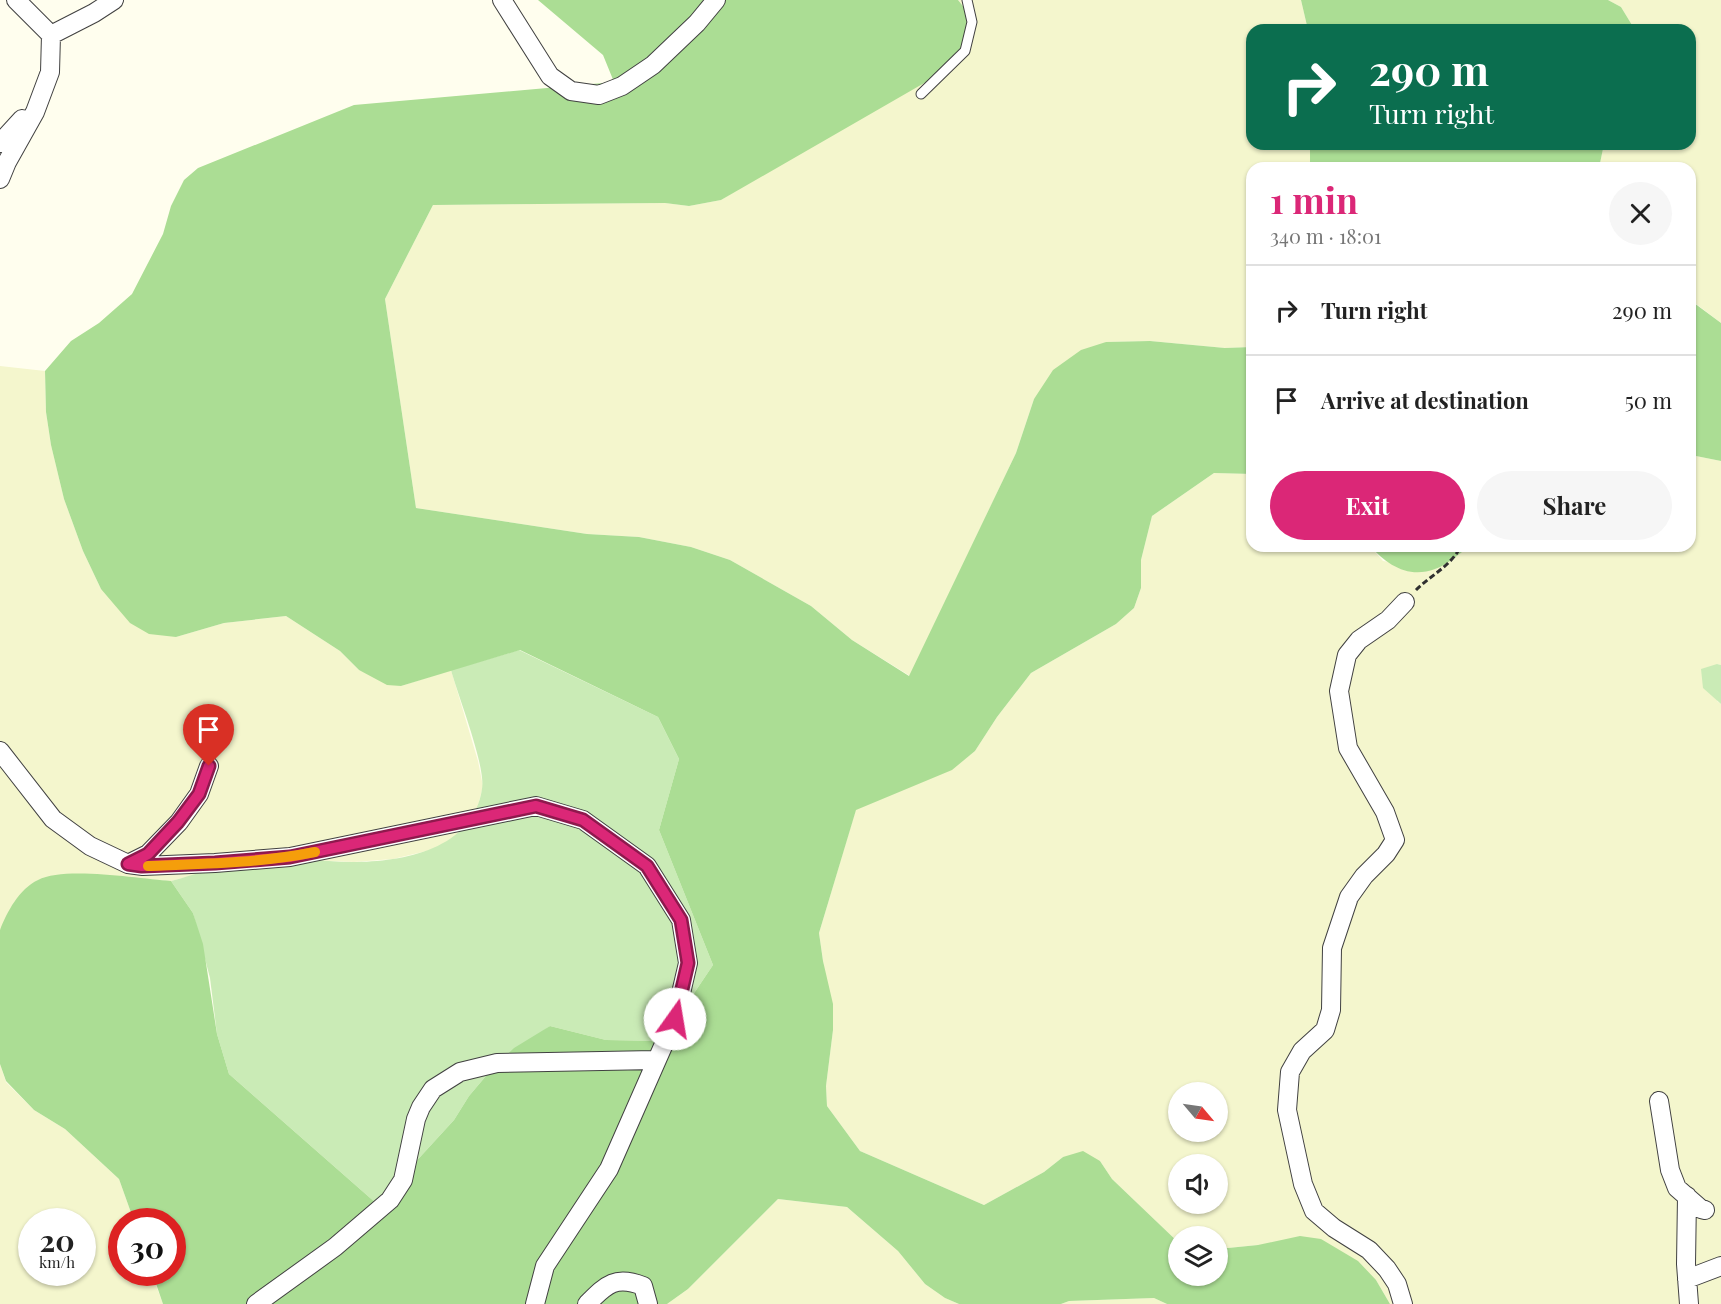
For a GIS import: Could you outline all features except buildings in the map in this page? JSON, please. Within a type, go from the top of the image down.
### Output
[{"type":"street","points":[[0,179],[35,112],[50,72],[51,35],[15,0]]},
{"type":"street","points":[[51,35],[114,0]]},
{"type":"street","points":[[502,0],[550,76],[572,91],[599,95],[622,86],[653,65],[697,23],[716,0]]},
{"type":"street","points":[[0,143],[40,97]]},
{"type":"street","points":[[1403,1304],[1397,1284],[1387,1269],[1369,1250],[1334,1228],[1314,1211],[1303,1184],[1287,1110],[1290,1072],[1302,1051],[1325,1030],[1331,1010],[1332,948],[1346,904],[1364,876],[1386,854],[1395,840],[1385,812],[1348,748],[1339,691],[1347,655],[1359,640],[1388,620],[1405,602]]},
{"type":"street","points":[[0,751],[53,819],[90,846],[128,864],[142,866],[215,863],[290,857],[536,806],[583,820],[647,866],[681,920],[688,963],[675,1019],[609,1169],[544,1266],[535,1304]]},
{"type":"street","points":[[128,864],[148,854],[178,822],[199,794],[209,766]]},
{"type":"street","points":[[256,1304],[335,1247],[390,1200],[403,1180],[416,1119],[421,1107],[434,1089],[460,1072],[497,1063],[655,1060]]},
{"type":"street","points":[[1659,1101],[1670,1170],[1677,1188],[1705,1210]]},
{"type":"street","points":[[1687,1196],[1689,1304]]},
{"type":"street","points":[[1687,1279],[1721,1266]]},
{"type":"street","points":[[587,1304],[609,1284],[628,1280],[643,1286],[648,1304]]},
{"type":"lane","points":[[921,94],[965,51],[972,22],[967,0]]},
{"type":"path","points":[[1405,602],[1458,552]]},
{"type":"green space","points":[[538,0],[958,0],[970,15],[973,29],[952,67],[721,200],[689,206],[665,203],[433,205],[385,299],[416,508],[587,534],[639,537],[691,547],[730,560],[811,606],[852,640],[909,676],[1016,453],[1034,399],[1053,370],[1081,350],[1106,342],[1150,341],[1225,348],[1246,347],[1246,474],[1214,473],[1152,516],[1141,560],[1141,588],[1134,608],[1116,624],[1031,673],[997,717],[975,751],[952,770],[856,810],[819,933],[833,1004],[833,1030],[826,1086],[827,1106],[860,1151],[984,1205],[1044,1172],[1063,1157],[1083,1151],[1100,1161],[1112,1179],[1168,1232],[1168,1286],[1228,1286],[1228,1248],[1258,1245],[1300,1236],[1321,1239],[1358,1261],[1376,1280],[1390,1304],[1167,1304],[1154,1298],[1069,1301],[1061,1304],[959,1304],[945,1298],[925,1284],[898,1251],[847,1207],[778,1199],[688,1289],[667,1304],[163,1304],[157,1286],[186,1286],[186,1208],[129,1208],[119,1179],[65,1129],[34,1110],[6,1081],[0,1064],[0,930],[19,895],[31,884],[50,876],[84,874],[171,881],[193,913],[203,944],[217,1034],[229,1074],[377,1204],[454,1120],[469,1096],[491,1070],[514,1048],[550,1026],[606,1040],[662,1041],[713,965],[659,830],[679,759],[658,717],[520,650],[401,686],[387,685],[359,670],[340,651],[286,616],[224,623],[176,637],[149,634],[130,623],[101,589],[83,551],[64,499],[46,412],[45,371],[71,341],[99,323],[132,294],[163,234],[171,206],[184,180],[198,168],[354,105],[614,82],[603,55]]},
{"type":"green space","points":[[958,0],[1301,0],[1307,24],[1246,24],[1246,150],[1310,150],[1310,162],[1246,162],[1246,347],[1225,348],[1150,341],[1106,342],[1034,399],[1016,453],[910,676],[852,640],[811,606],[730,560],[691,547],[639,537],[587,534],[416,508],[385,299],[433,205],[665,203],[689,206],[721,200],[763,174],[970,15]]},
{"type":"green space","points":[[1301,0],[1608,0],[1621,7],[1631,24],[1307,24]]},
{"type":"green space","points":[[1608,0],[1721,0],[1721,323],[1696,304],[1696,162],[1600,162],[1603,150],[1696,150],[1696,24],[1631,24],[1621,7]]},
{"type":"green space","points":[[1310,150],[1603,150],[1600,162],[1310,162]]},
{"type":"green space","points":[[1696,304],[1721,323],[1721,461],[1696,456]]},
{"type":"green space","points":[[0,366],[45,371],[46,412],[64,499],[83,551],[101,589],[176,637],[224,623],[286,616],[340,651],[359,670],[401,686],[451,670],[478,761],[483,786],[476,814],[452,840],[431,850],[393,859],[239,864],[171,881],[59,875],[38,880],[0,930]]},
{"type":"green space","points":[[1696,456],[1721,461],[1721,665],[1717,664],[1717,701],[1721,704],[1721,1304],[1390,1304],[1376,1280],[1258,1245],[1228,1248],[1228,1226],[1168,1226],[1168,1232],[1112,1179],[1100,1161],[1063,1157],[1044,1172],[984,1205],[860,1151],[827,1106],[826,1086],[833,1030],[819,933],[856,809],[952,769],[975,751],[997,717],[1031,673],[1116,624],[1134,608],[1141,588],[1141,560],[1152,516],[1214,473],[1246,474],[1246,552],[1375,552],[1383,561],[1435,569],[1461,552],[1696,552]]},
{"type":"green space","points":[[1376,552],[1462,552],[1440,567],[1425,572],[1407,571],[1384,559]]},
{"type":"green space","points":[[519,650],[658,717],[679,759],[659,830],[713,965],[662,1041],[606,1040],[550,1026],[491,1070],[469,1096],[454,1120],[377,1204],[229,1074],[217,1034],[210,978],[193,913],[171,881],[242,864],[306,860],[352,862],[393,859],[414,855],[451,838],[465,826],[476,809],[482,789],[482,778],[476,748],[451,670]]},
{"type":"green space","points":[[1721,665],[1721,704],[1703,688],[1701,669]]},
{"type":"green space","points":[[0,1064],[6,1082],[34,1110],[65,1129],[119,1179],[129,1208],[108,1208],[108,1286],[156,1286],[163,1304],[0,1304]]},
{"type":"green space","points":[[778,1199],[847,1207],[898,1251],[925,1284],[945,1298],[959,1304],[667,1304],[688,1289]]},
{"type":"green space","points":[[1154,1298],[1167,1304],[1061,1304],[1069,1301]]},
{"type":"slow traffic","points":[[148,866],[290,857],[315,852]]},
{"type":"route","points":[[209,766],[199,794],[178,822],[148,854],[128,864],[142,866],[215,863],[290,857],[536,806],[583,820],[647,866],[681,920],[688,963],[675,1019]]}]
